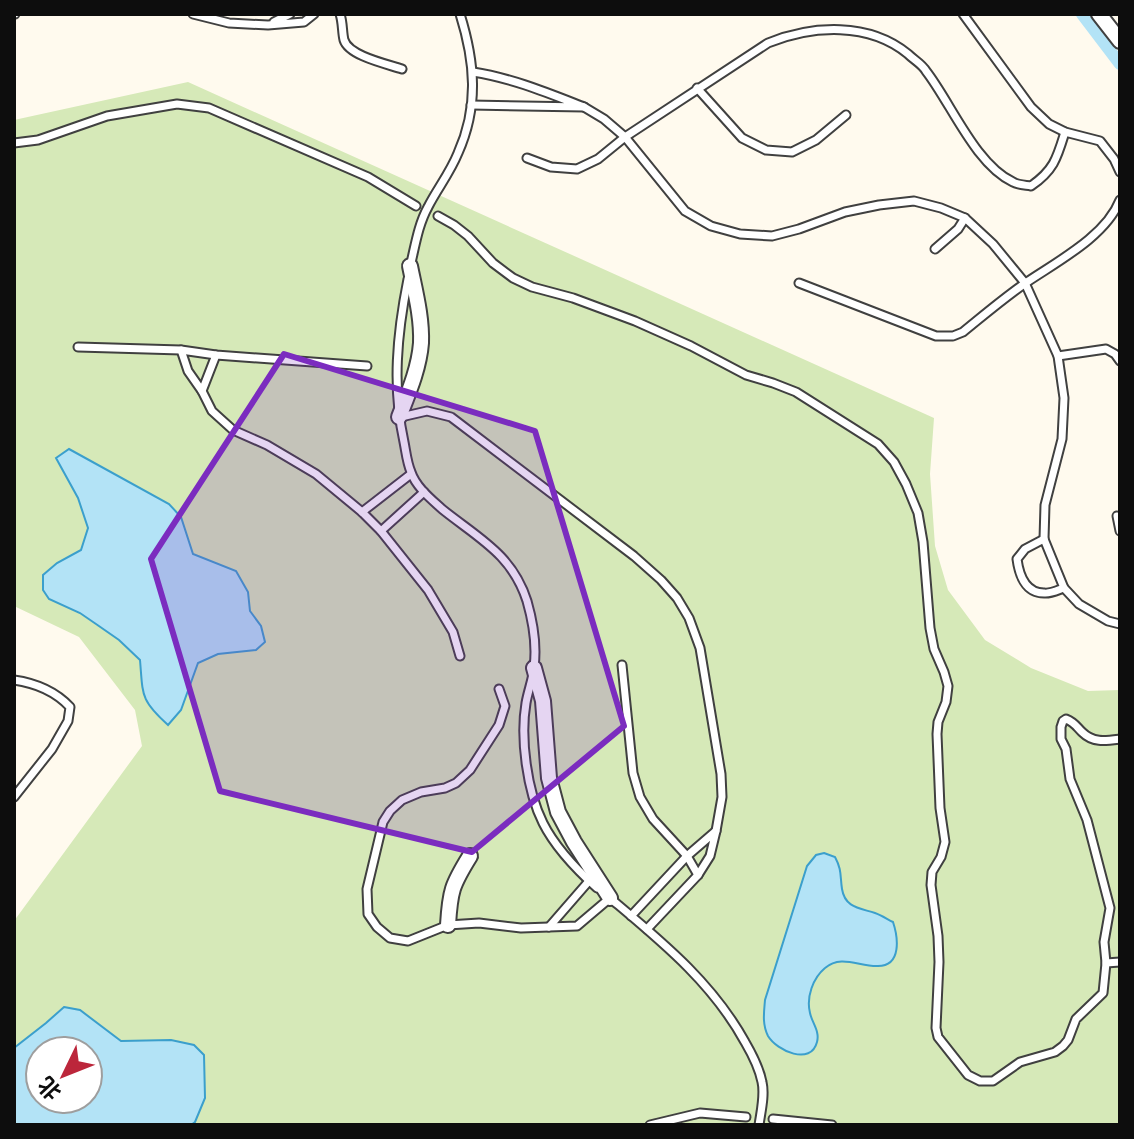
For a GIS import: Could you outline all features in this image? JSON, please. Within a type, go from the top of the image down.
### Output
[{"type":"street","points":[[1099,14],[1120,41]]},
{"type":"street","points":[[399,417],[414,378],[421,344],[410,266]]},
{"type":"street","points":[[534,668],[543,701],[549,778],[558,812],[610,898]]},
{"type":"street","points":[[448,925],[453,883],[470,856]]},
{"type":"lane","points":[[193,14],[229,23],[268,25],[304,22],[314,14]]},
{"type":"lane","points":[[268,25],[290,14]]},
{"type":"lane","points":[[340,14],[344,40],[349,48],[402,69]]},
{"type":"lane","points":[[460,14],[473,72],[466,131],[459,152],[427,209],[417,236],[399,323],[396,378],[399,417],[411,474],[424,492],[505,559],[527,601],[534,633],[534,668],[525,704],[524,742],[531,788],[543,823],[565,855],[589,881],[666,945],[706,985],[733,1020],[754,1058],[762,1084],[759,1125]]},
{"type":"lane","points":[[963,14],[1031,107],[1049,124],[1065,132],[1100,141],[1120,172]]},
{"type":"lane","points":[[527,158],[551,167],[577,169],[598,159],[625,137],[768,43],[815,30],[845,29],[872,35],[899,47],[925,68],[961,126],[993,168],[1014,183],[1031,186],[1046,176],[1058,157],[1065,132]]},
{"type":"lane","points":[[473,72],[535,88],[584,107],[604,119],[625,137],[685,211],[711,226],[740,234],[772,236],[845,212],[914,201],[965,218],[993,244],[1025,283],[1058,356],[1064,398],[1062,439],[1045,505],[1044,539],[1064,588],[1079,604],[1108,621],[1120,624]]},
{"type":"lane","points":[[532,105],[535,88]]},
{"type":"lane","points":[[697,88],[742,138],[766,150],[792,152],[816,140],[846,115]]},
{"type":"lane","points":[[14,143],[38,140],[107,116],[177,104],[194,105],[209,108],[354,171],[416,206]]},
{"type":"lane","points":[[471,105],[584,107]]},
{"type":"lane","points":[[799,283],[936,336],[953,336],[963,332],[1025,283],[1065,258],[1095,233],[1116,210],[1120,200]]},
{"type":"lane","points":[[438,216],[468,236],[493,263],[513,278],[635,321],[746,375],[796,392],[878,444],[894,462],[918,513],[930,628],[934,649],[948,686],[937,734],[940,808],[945,842],[932,872],[931,885],[939,949],[936,1028],[938,1037],[968,1075],[980,1081],[993,1081],[1020,1062],[1055,1052],[1068,1040],[1076,1019],[1103,993],[1106,963],[1104,942],[1110,908],[1087,820],[1070,779],[1061,727],[1066,719],[1073,721],[1089,739],[1101,742],[1120,739]]},
{"type":"lane","points":[[935,249],[958,229],[965,218]]},
{"type":"lane","points":[[78,347],[181,350],[367,366]]},
{"type":"lane","points":[[1058,356],[1106,349],[1120,361]]},
{"type":"lane","points":[[181,350],[188,371],[212,411],[233,430],[267,445],[316,474],[381,531],[428,590],[453,632],[460,656]]},
{"type":"lane","points":[[202,391],[216,355]]},
{"type":"lane","points":[[399,417],[427,411],[451,417],[634,556],[677,598],[693,628],[703,664],[722,797],[710,856],[698,875],[647,929]]},
{"type":"lane","points":[[362,512],[411,474]]},
{"type":"lane","points":[[381,531],[424,492]]},
{"type":"lane","points":[[1117,516],[1120,531]]},
{"type":"lane","points":[[1044,539],[1025,549],[1017,559],[1019,575],[1030,589],[1044,594],[1064,588]]},
{"type":"lane","points":[[622,665],[633,773],[640,797],[653,819],[687,856],[698,875]]},
{"type":"lane","points":[[14,680],[33,683],[62,698],[70,707],[68,721],[52,749],[14,797]]},
{"type":"lane","points":[[499,689],[505,706],[499,725],[470,770],[445,788],[421,792],[402,800],[383,822],[367,889],[368,914],[390,938],[408,941],[448,925],[479,923],[521,928],[577,926],[610,898]]},
{"type":"lane","points":[[631,916],[687,856],[716,831]]},
{"type":"lane","points":[[549,927],[589,881]]},
{"type":"lane","points":[[1106,963],[1120,962]]},
{"type":"lane","points":[[650,1125],[700,1113],[746,1117]]},
{"type":"lane","points":[[773,1119],[832,1125]]},
{"type":"highlighted area","points":[[284,354],[535,431],[624,726],[472,852],[220,791],[151,559]]},
{"type":"green space","points":[[188,82],[934,418],[930,474],[935,546],[948,590],[985,640],[1031,668],[1088,691],[1120,690],[1120,1125],[14,1125],[14,921],[142,746],[135,710],[79,637],[14,606],[14,120]]},
{"type":"water","points":[[69,449],[169,504],[181,517],[193,554],[236,571],[248,592],[250,611],[261,626],[265,642],[256,650],[218,654],[198,663],[181,710],[168,725],[148,703],[140,660],[119,640],[80,613],[49,599],[43,590],[43,575],[81,550],[88,528],[78,498],[56,458]]},
{"type":"water","points":[[824,853],[835,857],[842,889],[850,904],[893,922],[896,950],[895,956],[886,965],[838,962],[821,972],[809,1001],[817,1042],[814,1049],[801,1055],[779,1047],[768,1036],[764,1022],[765,1000],[807,866],[816,855]]},
{"type":"water","points":[[64,1007],[80,1010],[121,1041],[171,1040],[194,1045],[204,1055],[205,1098],[195,1122],[191,1125],[14,1125],[14,1048],[24,1040],[24,1115],[104,1115],[104,1035],[31,1035]]},
{"type":"waterway","points":[[1082,14],[1120,64]]}]
